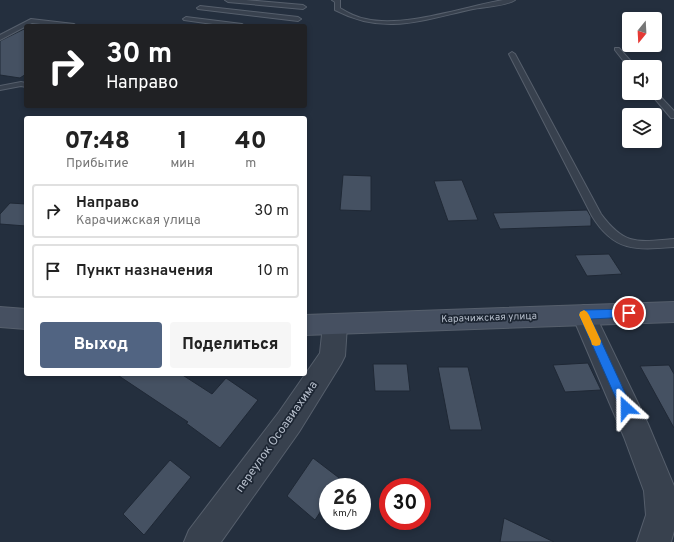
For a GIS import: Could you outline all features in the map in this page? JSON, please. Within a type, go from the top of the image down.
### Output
[{"type":"main road","name":"Карачижская улица","points":[[307,325],[674,312]]},
{"type":"main road","points":[[0,317],[24,319]]},
{"type":"street","points":[[584,315],[638,434],[660,491],[662,515],[654,542]]},
{"type":"street","name":"переулок Осоавиахима","points":[[202,542],[289,422],[332,356],[334,325]]},
{"type":"lane","points":[[228,0],[303,7]]},
{"type":"lane","points":[[296,24],[306,0]]},
{"type":"lane","points":[[335,0],[338,1],[337,9],[349,17],[360,21],[381,24],[410,22],[512,0]]},
{"type":"lane","points":[[200,8],[298,19]]},
{"type":"lane","points":[[186,19],[226,24]]},
{"type":"lane","points":[[26,24],[31,21],[57,24]]},
{"type":"lane","points":[[0,38],[24,25]]},
{"type":"lane","points":[[617,49],[626,60]]},
{"type":"lane","points":[[512,54],[596,216],[609,232],[619,241],[642,245],[674,244]]},
{"type":"lane","points":[[0,88],[24,84]]},
{"type":"lane","points":[[660,100],[674,116]]},
{"type":"building","points":[[24,29],[24,75],[20,78],[0,75],[0,41]]},
{"type":"building","points":[[343,175],[371,176],[371,211],[340,210]]},
{"type":"building","points":[[462,180],[478,220],[448,221],[434,181]]},
{"type":"building","points":[[10,203],[24,204],[24,226],[0,224],[0,214]]},
{"type":"building","points":[[587,210],[591,217],[591,226],[500,229],[493,213]]},
{"type":"building","points":[[609,254],[622,274],[587,276],[575,255]]},
{"type":"building","points":[[588,363],[601,390],[565,392],[553,365]]},
{"type":"building","points":[[373,364],[407,364],[410,391],[375,391]]},
{"type":"building","points":[[669,365],[674,374],[674,428],[640,366]]},
{"type":"building","points":[[438,367],[468,367],[482,430],[450,430]]},
{"type":"building","points":[[119,376],[184,376],[212,394],[226,378],[258,400],[220,448],[186,423],[188,422]]},
{"type":"building","points":[[313,458],[339,478],[319,478],[319,514],[315,520],[287,496]]},
{"type":"building","points":[[170,460],[191,477],[144,535],[123,514]]},
{"type":"building","points":[[504,518],[554,542],[500,542]]},
{"type":"slow traffic","points":[[584,315],[596,341]]},
{"type":"route","points":[[626,408],[584,315],[629,313]]}]
